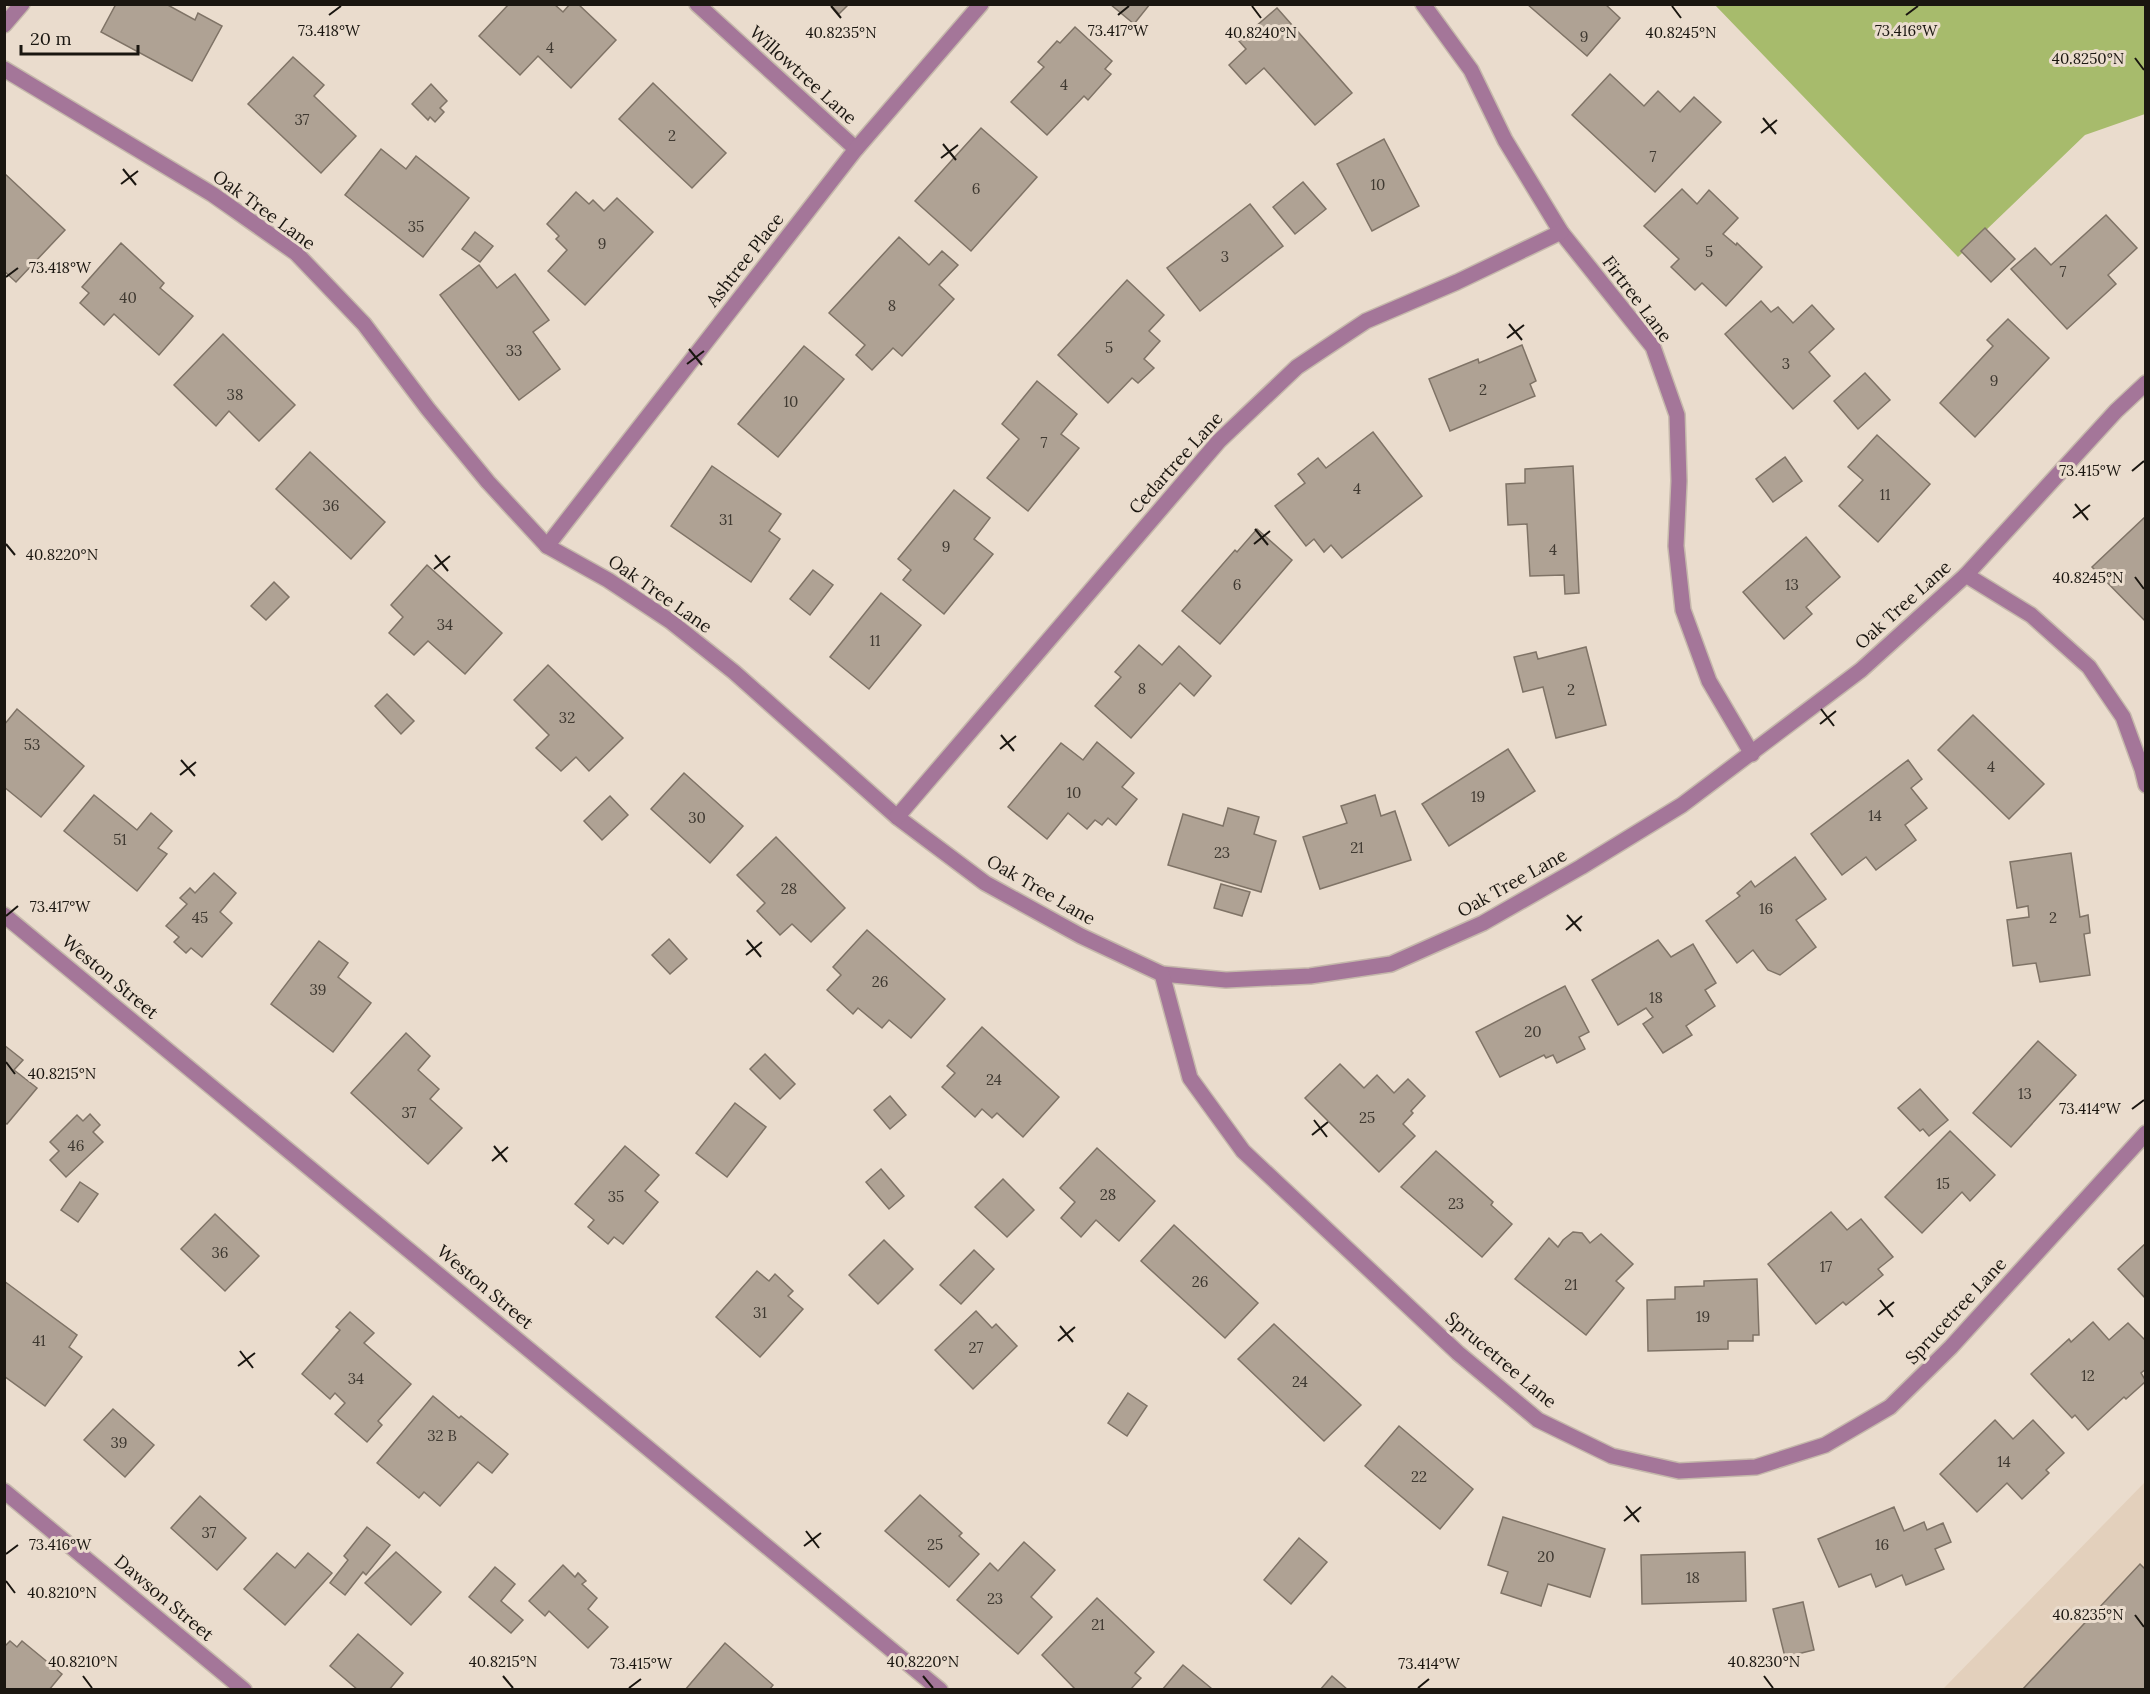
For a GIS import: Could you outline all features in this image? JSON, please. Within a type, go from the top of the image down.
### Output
[{"type":"street","points":[[4,25],[22,4]]},
{"type":"street","name":"Willowtree Lane","points":[[697,4],[856,150]]},
{"type":"street","name":"Ashtree Place","points":[[547,546],[856,150],[981,4]]},
{"type":"street","name":"Firtree Lane","points":[[1423,4],[1471,70],[1505,140],[1561,232],[1653,347],[1677,415],[1679,481],[1677,546],[1683,610],[1709,681],[1752,754]]},
{"type":"street","name":"Oak Tree Lane","points":[[4,69],[212,194],[296,254],[364,324],[428,410],[480,473],[547,546],[608,580],[670,621],[734,672],[897,818],[985,883],[1081,936],[1161,974],[1226,980],[1310,976],[1390,964],[1483,923],[1581,867],[1682,805],[1861,670],[1966,575],[2116,411],[2145,383]]},
{"type":"street","name":"Cedartree Lane","points":[[897,818],[1219,441],[1298,367],[1366,321],[1456,282],[1561,232]]},
{"type":"street","points":[[1966,575],[2031,615],[2089,667],[2123,717],[2142,769],[2145,785]]},
{"type":"street","name":"Weston Street","points":[[4,915],[940,1689]]},
{"type":"street","name":"Sprucetree Lane","points":[[1161,974],[1190,1078],[1243,1151],[1346,1245],[1458,1353],[1538,1420],[1612,1456],[1679,1471],[1756,1467],[1825,1445],[1890,1407],[1951,1347],[2145,1133]]},
{"type":"street","name":"Dawson Street","points":[[4,1491],[244,1689]]},
{"type":"shaded area","points":[[2145,1482],[2145,1689],[1943,1689]]},
{"type":"green space","points":[[1715,5],[2145,5],[2145,114],[2085,135],[1958,257]]},
{"type":"building","points":[[116,4],[166,4],[195,20],[198,13],[222,26],[192,81],[101,32]]},
{"type":"building","points":[[509,4],[554,4],[563,12],[570,4],[578,4],[616,40],[571,88],[538,56],[520,75],[479,36]]},
{"type":"building","points":[[830,4],[849,4],[839,14]]},
{"type":"building","points":[[1110,4],[1150,4],[1134,24]]},
{"type":"building","points":[[1527,4],[1605,4],[1620,18],[1587,56]]},
{"type":"building","points":[[1277,8],[1352,93],[1315,125],[1264,68],[1246,84],[1229,65],[1246,49],[1239,41]]},
{"type":"building","points":[[1075,27],[1112,61],[1105,69],[1111,74],[1088,100],[1084,96],[1047,135],[1011,102],[1044,67],[1038,62],[1057,41],[1060,43]]},
{"type":"building","points":[[293,57],[324,85],[314,96],[356,136],[321,173],[248,104]]},
{"type":"building","points":[[1610,74],[1644,106],[1658,91],[1680,112],[1694,97],[1721,122],[1655,192],[1572,115]]},
{"type":"building","points":[[653,83],[726,153],[692,188],[619,119]]},
{"type":"building","points":[[431,84],[447,101],[440,108],[444,112],[435,122],[430,117],[428,120],[412,104]]},
{"type":"building","points":[[981,128],[1037,177],[971,251],[915,201]]},
{"type":"building","points":[[1384,139],[1419,206],[1372,231],[1337,164]]},
{"type":"building","points":[[381,149],[406,169],[416,156],[469,198],[423,257],[345,195]]},
{"type":"building","points":[[4,173],[65,230],[16,282],[4,271]]},
{"type":"building","points":[[1303,182],[1326,209],[1295,234],[1273,207]]},
{"type":"building","points":[[1682,189],[1697,204],[1709,190],[1738,218],[1723,234],[1736,245],[1737,243],[1762,267],[1726,306],[1702,283],[1695,290],[1671,267],[1679,259],[1644,226]]},
{"type":"building","points":[[576,192],[589,204],[593,200],[604,211],[617,198],[653,232],[585,305],[548,271],[567,250],[556,239],[559,236],[547,224]]},
{"type":"building","points":[[1250,204],[1283,246],[1200,311],[1167,268]]},
{"type":"building","points":[[2106,215],[2137,248],[2108,275],[2116,284],[2067,329],[2011,269],[2035,248],[2051,265]]},
{"type":"building","points":[[1985,228],[2015,259],[1991,282],[1961,251]]},
{"type":"building","points":[[475,232],[493,246],[480,262],[462,249]]},
{"type":"building","points":[[899,237],[929,265],[942,251],[958,265],[939,285],[954,299],[902,356],[893,348],[872,370],[856,355],[865,345],[829,313]]},
{"type":"building","points":[[121,243],[164,283],[160,288],[193,316],[159,355],[114,314],[104,325],[80,303],[89,293],[82,287]]},
{"type":"building","points":[[479,265],[497,288],[515,274],[549,320],[533,332],[560,369],[519,400],[440,295]]},
{"type":"building","points":[[1127,280],[1164,315],[1149,331],[1160,341],[1144,359],[1154,368],[1138,383],[1132,378],[1108,403],[1058,355]]},
{"type":"building","points":[[1761,301],[1771,312],[1778,307],[1793,323],[1812,305],[1834,329],[1809,352],[1830,376],[1793,409],[1725,334]]},
{"type":"building","points":[[2008,319],[2049,358],[1975,437],[1940,403],[1993,346],[1987,340]]},
{"type":"building","points":[[223,334],[295,405],[259,441],[229,411],[216,426],[174,385]]},
{"type":"building","points":[[1522,345],[1536,381],[1530,384],[1535,396],[1450,431],[1429,379],[1478,359],[1479,363]]},
{"type":"building","points":[[804,346],[844,379],[778,457],[738,424]]},
{"type":"building","points":[[1865,373],[1890,400],[1858,429],[1834,401]]},
{"type":"building","points":[[1037,381],[1077,414],[1061,434],[1079,448],[1028,511],[987,478],[1019,439],[1002,424]]},
{"type":"building","points":[[1373,432],[1422,496],[1342,558],[1331,545],[1324,552],[1314,539],[1306,546],[1275,506],[1305,483],[1298,474],[1318,458],[1326,468]]},
{"type":"building","points":[[1877,435],[1930,484],[1878,542],[1839,506],[1863,480],[1848,467]]},
{"type":"building","points":[[310,452],[385,522],[351,559],[276,489]]},
{"type":"building","points":[[1785,457],[1802,481],[1773,502],[1756,479]]},
{"type":"building","points":[[712,466],[781,514],[769,531],[780,539],[751,582],[671,526]]},
{"type":"building","points":[[1573,466],[1579,593],[1565,594],[1564,575],[1530,576],[1527,524],[1508,525],[1506,484],[1525,483],[1525,469]]},
{"type":"building","points":[[954,490],[990,518],[974,539],[993,554],[944,614],[903,580],[911,570],[898,559]]},
{"type":"building","points":[[2146,516],[2146,622],[2092,567]]},
{"type":"building","points":[[1257,529],[1292,560],[1220,644],[1182,611],[1235,550],[1237,552]]},
{"type":"building","points":[[1806,537],[1840,577],[1806,607],[1812,614],[1784,639],[1743,592]]},
{"type":"building","points":[[427,565],[502,633],[465,674],[428,641],[414,655],[389,633],[403,617],[391,605]]},
{"type":"building","points":[[813,570],[833,585],[810,615],[790,599]]},
{"type":"building","points":[[274,582],[289,597],[266,620],[251,606]]},
{"type":"building","points":[[881,593],[921,625],[869,689],[830,657]]},
{"type":"building","points":[[1139,645],[1162,665],[1179,646],[1211,676],[1194,696],[1180,683],[1131,738],[1095,706],[1121,677],[1115,672]]},
{"type":"building","points":[[1586,647],[1606,725],[1556,738],[1543,687],[1523,692],[1514,657],[1536,652],[1538,659]]},
{"type":"building","points":[[548,665],[623,738],[589,771],[576,757],[561,771],[536,748],[549,735],[514,700]]},
{"type":"building","points":[[387,694],[414,721],[401,734],[375,706]]},
{"type":"building","points":[[17,709],[84,766],[41,817],[4,787],[4,725]]},
{"type":"building","points":[[1973,715],[2044,784],[2009,819],[1938,750]]},
{"type":"building","points":[[1097,742],[1134,773],[1122,787],[1137,799],[1116,825],[1108,818],[1102,825],[1095,820],[1087,829],[1068,813],[1047,839],[1008,807],[1061,743],[1083,760]]},
{"type":"building","points":[[1508,749],[1535,791],[1449,846],[1422,804]]},
{"type":"building","points":[[1908,760],[1922,779],[1911,788],[1927,808],[1905,825],[1916,840],[1876,870],[1866,857],[1842,875],[1811,834]]},
{"type":"building","points":[[684,773],[743,826],[710,863],[651,809]]},
{"type":"building","points":[[94,795],[137,830],[151,813],[172,831],[158,848],[167,854],[137,891],[64,831]]},
{"type":"building","points":[[1375,795],[1381,816],[1395,811],[1411,860],[1320,889],[1303,837],[1347,823],[1341,806]]},
{"type":"building","points":[[610,796],[628,815],[602,840],[584,821]]},
{"type":"building","points":[[1228,808],[1259,817],[1254,834],[1276,841],[1261,892],[1168,865],[1183,814],[1223,826]]},
{"type":"building","points":[[776,837],[845,908],[811,942],[792,924],[780,935],[757,911],[765,903],[737,875]]},
{"type":"building","points":[[2071,853],[2080,917],[2088,915],[2090,933],[2084,934],[2090,975],[2040,982],[2036,963],[2013,966],[2007,920],[2029,917],[2028,906],[2017,908],[2010,862]]},
{"type":"building","points":[[1795,857],[1826,899],[1796,920],[1816,947],[1780,975],[1768,970],[1753,950],[1737,963],[1706,921],[1740,896],[1737,893],[1751,881],[1755,887]]},
{"type":"building","points":[[214,873],[236,893],[220,912],[232,923],[202,957],[191,948],[186,953],[174,942],[179,937],[166,926],[187,904],[180,898],[190,888],[195,893]]},
{"type":"building","points":[[1221,884],[1250,892],[1242,916],[1214,908]]},
{"type":"building","points":[[867,930],[945,999],[911,1038],[889,1020],[882,1028],[858,1008],[853,1014],[827,990],[841,975],[833,967]]},
{"type":"building","points":[[669,939],[687,959],[670,974],[652,955]]},
{"type":"building","points":[[1658,940],[1671,957],[1693,944],[1716,983],[1705,990],[1715,1006],[1686,1026],[1692,1035],[1663,1053],[1643,1024],[1653,1017],[1646,1008],[1618,1025],[1592,980]]},
{"type":"building","points":[[319,941],[348,963],[338,977],[371,1003],[333,1052],[271,1004]]},
{"type":"building","points":[[1565,986],[1589,1032],[1579,1037],[1585,1049],[1557,1063],[1553,1055],[1546,1058],[1544,1055],[1500,1077],[1476,1032]]},
{"type":"building","points":[[982,1027],[1059,1097],[1023,1137],[997,1113],[992,1118],[982,1109],[975,1117],[942,1087],[955,1073],[947,1066]]},
{"type":"building","points":[[406,1033],[430,1056],[418,1070],[439,1089],[430,1099],[462,1128],[428,1164],[351,1093]]},
{"type":"building","points":[[2038,1041],[2076,1075],[2011,1147],[1973,1113]]},
{"type":"building","points":[[4,1045],[23,1060],[14,1070],[37,1088],[7,1124],[4,1122]]},
{"type":"building","points":[[765,1054],[795,1084],[780,1099],[750,1069]]},
{"type":"building","points":[[1340,1064],[1364,1088],[1377,1075],[1394,1093],[1408,1079],[1425,1096],[1403,1124],[1415,1136],[1379,1172],[1305,1098]]},
{"type":"building","points":[[1920,1089],[1948,1120],[1929,1136],[1923,1129],[1920,1131],[1898,1108]]},
{"type":"building","points":[[890,1096],[906,1115],[890,1129],[874,1110]]},
{"type":"building","points":[[735,1103],[766,1127],[727,1177],[696,1153]]},
{"type":"building","points":[[90,1114],[100,1125],[93,1132],[103,1142],[66,1177],[50,1160],[59,1151],[50,1142],[77,1115],[83,1121]]},
{"type":"building","points":[[1950,1131],[1995,1175],[1970,1201],[1962,1192],[1922,1233],[1885,1197]]},
{"type":"building","points":[[625,1146],[659,1175],[645,1191],[658,1202],[623,1244],[614,1237],[608,1244],[588,1227],[594,1220],[575,1204]]},
{"type":"building","points":[[1097,1148],[1155,1201],[1119,1241],[1096,1220],[1081,1237],[1061,1218],[1075,1202],[1060,1188]]},
{"type":"building","points":[[1436,1151],[1493,1202],[1491,1205],[1512,1224],[1482,1257],[1401,1187]]},
{"type":"building","points":[[881,1169],[904,1196],[889,1209],[866,1182]]},
{"type":"building","points":[[1003,1179],[1034,1210],[1007,1237],[975,1207]]},
{"type":"building","points":[[80,1182],[98,1194],[78,1222],[61,1210]]},
{"type":"building","points":[[1831,1212],[1847,1230],[1861,1219],[1893,1257],[1878,1269],[1883,1275],[1846,1305],[1843,1302],[1816,1324],[1768,1264]]},
{"type":"building","points":[[215,1214],[259,1256],[225,1291],[181,1249]]},
{"type":"building","points":[[1174,1225],[1258,1303],[1225,1338],[1141,1261]]},
{"type":"building","points":[[1573,1232],[1582,1233],[1590,1243],[1601,1234],[1633,1264],[1616,1281],[1624,1288],[1586,1335],[1515,1279],[1549,1238],[1558,1247]]},
{"type":"building","points":[[884,1240],[913,1269],[878,1304],[849,1275]]},
{"type":"building","points":[[2146,1243],[2146,1299],[2118,1269]]},
{"type":"building","points":[[974,1250],[994,1269],[961,1304],[940,1285]]},
{"type":"building","points":[[757,1271],[769,1281],[775,1274],[793,1291],[788,1296],[803,1309],[760,1357],[716,1317]]},
{"type":"building","points":[[1757,1279],[1759,1335],[1753,1335],[1753,1341],[1728,1341],[1728,1349],[1648,1351],[1647,1300],[1675,1299],[1675,1287],[1704,1286],[1704,1281]]},
{"type":"building","points":[[4,1281],[77,1335],[69,1347],[82,1357],[45,1406],[4,1376]]},
{"type":"building","points":[[976,1311],[992,1328],[996,1324],[1017,1346],[973,1389],[935,1350]]},
{"type":"building","points":[[350,1312],[374,1333],[364,1343],[411,1384],[378,1421],[382,1425],[367,1442],[335,1414],[345,1403],[335,1393],[330,1399],[302,1374],[340,1330],[336,1327]]},
{"type":"building","points":[[2093,1322],[2109,1340],[2128,1323],[2146,1341],[2146,1369],[2141,1373],[2146,1381],[2126,1399],[2124,1397],[2088,1430],[2075,1415],[2072,1418],[2031,1374],[2069,1339],[2071,1342]]},
{"type":"building","points":[[1274,1324],[1361,1405],[1324,1441],[1238,1359]]},
{"type":"building","points":[[1128,1393],[1147,1406],[1127,1436],[1108,1423]]},
{"type":"building","points":[[433,1396],[508,1454],[492,1473],[478,1462],[440,1506],[424,1492],[419,1498],[377,1463]]},
{"type":"building","points":[[113,1409],[154,1445],[125,1477],[84,1440]]},
{"type":"building","points":[[1995,1420],[2013,1439],[2033,1420],[2064,1453],[2046,1470],[2049,1473],[2022,1499],[2007,1483],[1977,1512],[1940,1474]]},
{"type":"building","points":[[1399,1426],[1473,1489],[1440,1529],[1365,1466]]},
{"type":"building","points":[[920,1495],[962,1533],[959,1536],[979,1554],[949,1587],[885,1531]]},
{"type":"building","points":[[200,1496],[246,1538],[217,1570],[171,1528]]},
{"type":"building","points":[[1894,1507],[1904,1531],[1924,1522],[1927,1530],[1943,1523],[1951,1542],[1935,1549],[1944,1569],[1906,1585],[1902,1575],[1876,1587],[1871,1574],[1839,1587],[1818,1539]]},
{"type":"building","points":[[1503,1517],[1605,1549],[1590,1597],[1548,1584],[1541,1606],[1501,1593],[1508,1572],[1488,1565]]},
{"type":"building","points":[[367,1527],[390,1545],[366,1575],[363,1572],[345,1595],[330,1583],[348,1560],[344,1556]]},
{"type":"building","points":[[1299,1538],[1327,1562],[1291,1604],[1264,1580]]},
{"type":"building","points":[[1024,1542],[1055,1570],[1031,1597],[1052,1617],[1018,1654],[957,1600],[990,1563],[998,1571]]},
{"type":"building","points":[[396,1552],[441,1592],[411,1625],[365,1583]]},
{"type":"building","points":[[1745,1552],[1746,1601],[1642,1604],[1641,1555]]},
{"type":"building","points":[[277,1553],[295,1568],[308,1553],[332,1573],[285,1625],[244,1589]]},
{"type":"building","points":[[2140,1564],[2146,1570],[2146,1690],[2022,1690]]},
{"type":"building","points":[[563,1565],[575,1577],[578,1573],[586,1581],[582,1584],[597,1598],[588,1609],[608,1627],[588,1648],[549,1611],[545,1616],[529,1601]]},
{"type":"building","points":[[495,1567],[515,1584],[501,1601],[523,1620],[511,1633],[469,1597]]},
{"type":"building","points":[[1097,1598],[1154,1652],[1135,1673],[1141,1678],[1130,1690],[1076,1690],[1042,1655]]},
{"type":"building","points":[[1803,1602],[1814,1650],[1785,1657],[1773,1609]]},
{"type":"building","points":[[358,1634],[403,1673],[389,1690],[358,1690],[330,1666]]},
{"type":"building","points":[[10,1641],[17,1647],[22,1641],[62,1674],[49,1690],[4,1690],[4,1647]]},
{"type":"building","points":[[725,1643],[773,1685],[769,1690],[685,1690]]},
{"type":"building","points":[[1183,1665],[1211,1688],[1211,1690],[1162,1690]]},
{"type":"building","points":[[1332,1676],[1348,1690],[1320,1690]]}]
